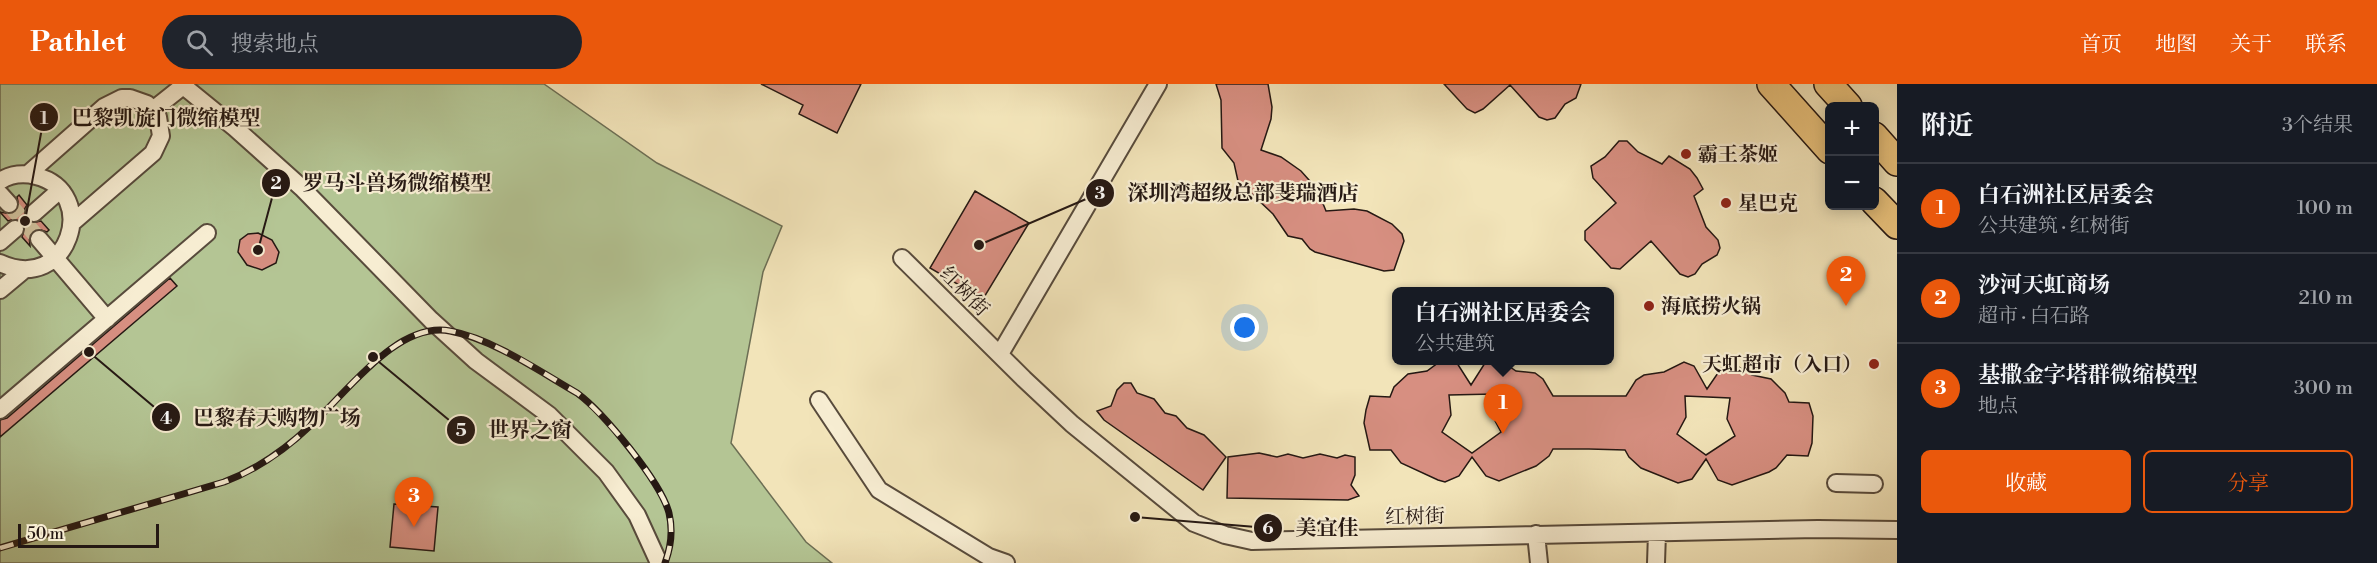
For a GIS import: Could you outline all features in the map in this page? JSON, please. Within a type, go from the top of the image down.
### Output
[{"type":"main road","points":[[1771,84],[1825,144]]},
{"type":"main road","points":[[1828,84],[1844,102]]},
{"type":"main road","points":[[1879,141],[1897,162]]},
{"type":"main road","points":[[1879,205],[1897,225]]},
{"type":"street","points":[[999,354],[1158,84]]},
{"type":"street","points":[[154,109],[182,85],[235,128],[302,188],[431,320],[476,361],[514,387],[557,423],[612,481],[637,515],[659,563]]},
{"type":"street","points":[[28,174],[112,102],[130,98],[140,100],[154,109],[161,128],[159,145],[153,153],[72,223]]},
{"type":"street","points":[[0,181],[16,175],[28,174],[40,177],[60,190],[67,200],[72,223],[70,236],[56,258],[35,269],[24,270],[0,263]]},
{"type":"street","points":[[34,213],[60,190]]},
{"type":"street","points":[[0,242],[15,229]]},
{"type":"street","points":[[0,410],[207,234]]},
{"type":"street","points":[[39,239],[107,319]]},
{"type":"street","name":"红树街","points":[[902,258],[1072,424],[1194,523],[1225,535],[1252,541],[1818,529],[1897,530]]},
{"type":"street","points":[[0,290],[24,270]]},
{"type":"street","points":[[819,400],[879,490],[989,557],[1006,563]]},
{"type":"street","points":[[1836,483],[1874,484]]},
{"type":"street","points":[[1656,563],[1657,533]]},
{"type":"street","points":[[1536,534],[1539,563]]},
{"type":"green space","points":[[0,84],[544,84],[657,163],[782,226],[763,272],[731,443],[806,542],[832,563],[0,563]]},
{"type":"building","points":[[761,84],[861,84],[837,133],[799,114],[803,105]]},
{"type":"building","points":[[1216,84],[1268,84],[1272,107],[1271,119],[1261,150],[1281,157],[1301,171],[1317,189],[1326,211],[1354,209],[1367,211],[1392,224],[1402,234],[1404,241],[1394,270],[1384,271],[1315,252],[1302,239],[1288,236],[1273,214],[1238,181],[1234,163],[1222,148],[1221,100]]},
{"type":"building","points":[[1444,84],[1581,84],[1576,98],[1565,104],[1555,118],[1547,120],[1539,117],[1510,85],[1483,109],[1475,113],[1467,109]]},
{"type":"building","points":[[1619,141],[1627,141],[1638,152],[1662,164],[1669,156],[1690,169],[1697,178],[1703,189],[1694,196],[1706,227],[1718,240],[1720,248],[1717,255],[1702,264],[1695,274],[1688,277],[1680,274],[1651,241],[1620,269],[1611,268],[1585,240],[1585,231],[1616,203],[1593,178],[1591,166],[1605,157]]},
{"type":"building","points":[[975,191],[1029,223],[983,299],[930,268]]},
{"type":"building","points":[[19,195],[27,205],[24,210],[26,219],[31,223],[41,221],[49,230],[47,232],[38,229],[32,231],[29,236],[30,246],[22,237],[25,228],[22,222],[14,219],[8,221],[0,212],[11,214],[16,212],[19,207],[17,197]]},
{"type":"building","points":[[258,233],[272,240],[279,252],[276,263],[262,270],[247,265],[238,252],[240,240],[248,234]]},
{"type":"building","points":[[170,278],[177,286],[0,437],[0,420],[7,418]]},
{"type":"building","points":[[1684,362],[1694,366],[1707,389],[1722,367],[1732,363],[1752,375],[1771,379],[1785,393],[1789,402],[1809,403],[1813,416],[1812,443],[1808,456],[1787,455],[1776,468],[1769,472],[1732,485],[1718,480],[1706,459],[1692,479],[1678,483],[1641,468],[1625,450],[1589,449],[1553,449],[1549,456],[1536,466],[1499,481],[1486,476],[1472,457],[1459,476],[1445,482],[1401,463],[1391,450],[1370,450],[1364,423],[1370,396],[1390,397],[1394,387],[1408,374],[1427,371],[1435,365],[1458,365],[1471,385],[1484,365],[1507,365],[1516,371],[1535,373],[1543,379],[1553,396],[1626,396],[1636,380],[1644,375],[1664,372]],"holes":[[[1494,394],[1492,415],[1501,432],[1472,453],[1442,432],[1451,415],[1449,395]],[[1685,396],[1730,398],[1727,419],[1735,436],[1706,455],[1677,434],[1686,417]]]},
{"type":"building","points":[[1124,383],[1131,383],[1137,393],[1154,399],[1165,413],[1176,416],[1187,428],[1204,435],[1226,457],[1203,490],[1104,420],[1097,411],[1111,406],[1117,390]]},
{"type":"building","points":[[1259,453],[1277,457],[1288,454],[1303,458],[1320,454],[1337,458],[1345,455],[1355,457],[1355,475],[1351,485],[1359,496],[1348,500],[1227,498],[1228,457]]},
{"type":"building","points":[[394,504],[438,507],[434,551],[390,547]]},
{"type":"tunnel","points":[[9,204],[39,239]]},
{"type":"railway","points":[[0,548],[236,477],[260,465],[291,443],[374,362],[392,348],[411,337],[430,331],[450,331],[499,348],[577,393],[601,415],[630,448],[664,500],[669,513],[671,532],[665,563]]},
{"type":"place","name":"霸王茶姬","points":[[1686,154]]},
{"type":"place","name":"星巴克","points":[[1726,203]]},
{"type":"place","name":"巴黎凯旋门微缩模型","points":[[25,221]]},
{"type":"place","name":"深圳湾超级总部斐瑞酒店","points":[[979,245]]},
{"type":"place","name":"罗马斗兽场微缩模型","points":[[258,250]]},
{"type":"place","name":"海底捞火锅","points":[[1649,306]]},
{"type":"place","name":"沙河天虹商场","points":[[1846,306]]},
{"type":"place","name":"巴黎春天购物广场","points":[[89,352]]},
{"type":"place","name":"世界之窗","points":[[373,357]]},
{"type":"place","name":"天虹超市（入口）","points":[[1874,364]]},
{"type":"place","name":"白石洲社区居委会","points":[[1503,434]]},
{"type":"place","name":"美宜佳","points":[[1135,517]]},
{"type":"place","name":"基撒金字塔群微缩模型","points":[[414,527]]}]
